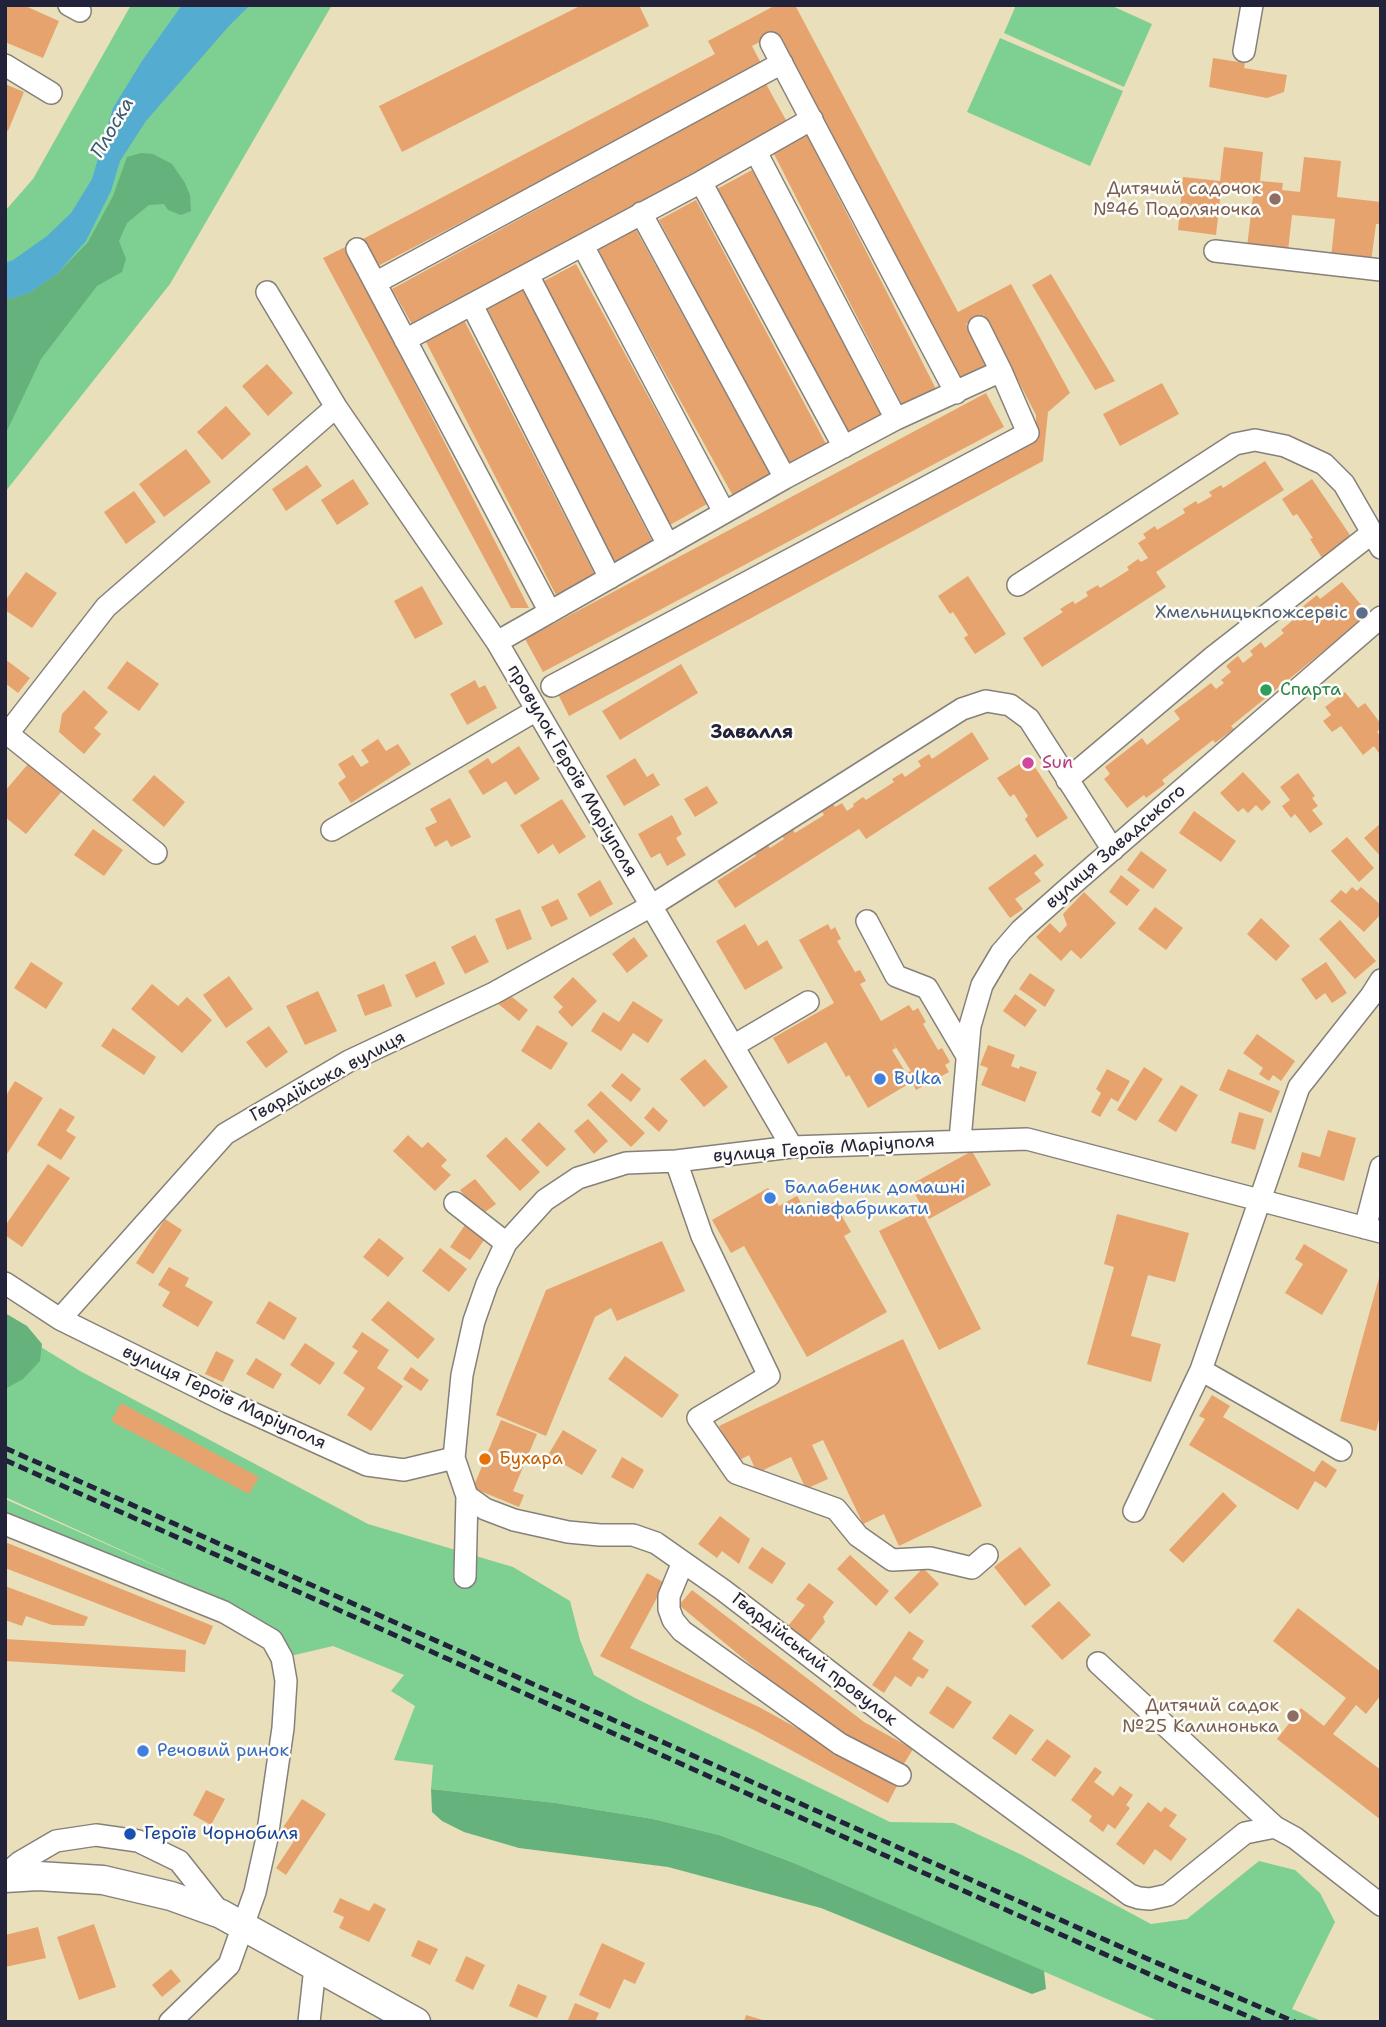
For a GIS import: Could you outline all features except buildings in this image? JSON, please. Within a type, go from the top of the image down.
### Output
[{"type":"main road","points":[[5,1877],[103,1880],[171,1896],[232,1921],[416,2022]]},
{"type":"street","points":[[1244,51],[1252,5]]},
{"type":"street","points":[[771,43],[956,393]]},
{"type":"street","points":[[375,283],[782,63]]},
{"type":"street","points":[[5,65],[51,93]]},
{"type":"street","points":[[405,340],[701,182],[812,119]]},
{"type":"street","points":[[756,152],[896,419]]},
{"type":"street","points":[[701,182],[844,447]]},
{"type":"street","points":[[641,213],[785,478]]},
{"type":"street","points":[[583,246],[724,512]]},
{"type":"street","points":[[357,249],[550,612]]},
{"type":"street","points":[[1215,251],[1381,270]]},
{"type":"street","points":[[528,275],[668,545]]},
{"type":"street","name":"провулок Героїв Маріуполя","points":[[267,292],[336,407],[497,642],[792,1147]]},
{"type":"street","points":[[472,305],[610,578]]},
{"type":"street","points":[[552,686],[1028,433],[979,327]]},
{"type":"street","points":[[497,642],[785,478],[896,419],[1001,371]]},
{"type":"street","points":[[156,853],[6,736],[106,607],[336,407]]},
{"type":"street","points":[[1018,584],[1235,444],[1255,440],[1285,446],[1324,464],[1344,484],[1376,540],[1213,657],[1067,780]]},
{"type":"street","name":"вулиця Завадського","points":[[960,1140],[967,1056],[976,1000],[1000,953],[1030,922],[1381,617]]},
{"type":"street","name":"Гвардійська вулиця","points":[[60,1319],[225,1134],[349,1061],[494,993],[651,906],[962,709],[986,701],[1010,705],[1029,719],[1112,850]]},
{"type":"street","points":[[332,830],[535,711]]},
{"type":"street","points":[[867,921],[896,976],[927,988],[967,1056]]},
{"type":"street","points":[[1134,1511],[1201,1370],[1299,1087],[1371,996],[1381,979]]},
{"type":"street","points":[[733,1046],[808,1002]]},
{"type":"street","name":"вулиця Героїв Маріуполя","points":[[467,1496],[454,1458],[462,1375],[474,1321],[506,1243],[545,1200],[578,1178],[626,1163],[792,1147],[1017,1139],[1036,1141],[1373,1230]]},
{"type":"street","points":[[676,1160],[702,1236],[769,1376],[698,1418],[736,1473],[836,1508],[858,1536],[892,1560],[930,1558],[972,1568],[987,1555]]},
{"type":"street","points":[[1373,1230],[1381,1167]]},
{"type":"street","points":[[455,1203],[506,1243]]},
{"type":"street","name":"вулиця Героїв Маріуполя","points":[[5,1283],[60,1319],[228,1402],[367,1465],[404,1469],[454,1458]]},
{"type":"street","points":[[1201,1370],[1341,1450]]},
{"type":"street","points":[[465,1577],[467,1496]]},
{"type":"street","name":"Гвардійський провулок","points":[[467,1496],[485,1508],[513,1520],[600,1535],[642,1536],[656,1543],[723,1590],[908,1732],[1130,1895],[1150,1899],[1168,1895],[1245,1833],[1275,1827]]},
{"type":"street","points":[[5,1524],[224,1612],[272,1640],[282,1658],[286,1681],[283,1728],[267,1838],[255,1892],[232,1921],[229,1965],[170,2022]]},
{"type":"street","points":[[683,1562],[669,1596],[669,1609],[673,1620],[682,1631],[840,1744],[900,1775]]},
{"type":"street","points":[[1098,1663],[1275,1827],[1295,1838],[1381,1905]]},
{"type":"street","points":[[5,1877],[20,1862],[56,1841],[96,1835],[138,1841],[179,1861],[232,1921]]},
{"type":"street","points":[[309,2022],[315,1967]]},
{"type":"green space","points":[[131,5],[332,5],[170,284],[5,492],[5,211],[33,179]]},
{"type":"green space","points":[[1016,5],[1110,5],[1152,24],[1124,87],[1004,33]]},
{"type":"green space","points":[[1000,38],[1123,91],[1090,166],[967,112]]},
{"type":"green space","points":[[141,153],[153,154],[172,164],[190,195],[191,211],[181,215],[168,210],[164,204],[149,205],[127,223],[119,241],[126,259],[122,272],[97,286],[41,359],[5,435],[5,300],[29,293],[57,274],[88,242],[113,196],[127,157]]},
{"type":"green space","points":[[5,1313],[27,1326],[42,1344],[40,1361],[23,1379],[5,1389]]},
{"type":"green space","points":[[5,1325],[80,1371],[368,1524],[513,1567],[570,1601],[580,1640],[594,1675],[635,1698],[890,1822],[954,1823],[1022,1855],[1151,1924],[1187,1919],[1259,1861],[1295,1870],[1320,1893],[1335,1922],[1292,2009],[1324,2022],[1160,2022],[794,1863],[719,1835],[653,1819],[556,1803],[431,1789],[433,1765],[394,1760],[415,1706],[391,1691],[404,1675],[333,1646],[282,1658],[272,1640],[5,1524],[5,1499],[187,1580],[5,1497]]},
{"type":"green space","points":[[431,1789],[556,1803],[653,1819],[719,1835],[794,1863],[1044,1971],[1046,1989],[1032,1994],[821,1908],[668,1867],[519,1848],[464,1832],[442,1821],[432,1812]]},
{"type":"water","name":"Плоска","points":[[182,5],[250,5],[146,121],[120,161],[111,191],[86,241],[57,274],[29,293],[5,300],[5,263],[47,236],[71,213],[92,179],[113,108]]},
{"type":"railway","points":[[5,1448],[1148,1959],[1295,2022]]},
{"type":"railway","points":[[5,1460],[1180,1988],[1262,2022]]},
{"type":"place","name":"Дитячий садочок №46 Подоляночка","points":[[1275,199]]},
{"type":"place","name":"Хмельницькпожсервіс","points":[[1362,613]]},
{"type":"place","name":"Спарта","points":[[1266,690]]},
{"type":"place","name":"Sun","points":[[1028,763]]},
{"type":"place","name":"Bulka","points":[[880,1079]]},
{"type":"place","name":"Балабеник домашні напівфабрикати","points":[[770,1198]]},
{"type":"place","name":"Бухара","points":[[485,1459]]},
{"type":"place","name":"Дитячий садок №25 Калинонька","points":[[1293,1716]]},
{"type":"place","name":"Речовий ринок","points":[[143,1751]]},
{"type":"place","name":"Героїв Чорнобиля","points":[[130,1834]]},
{"type":"district","name":"Завалля","points":[[752,733]]}]
